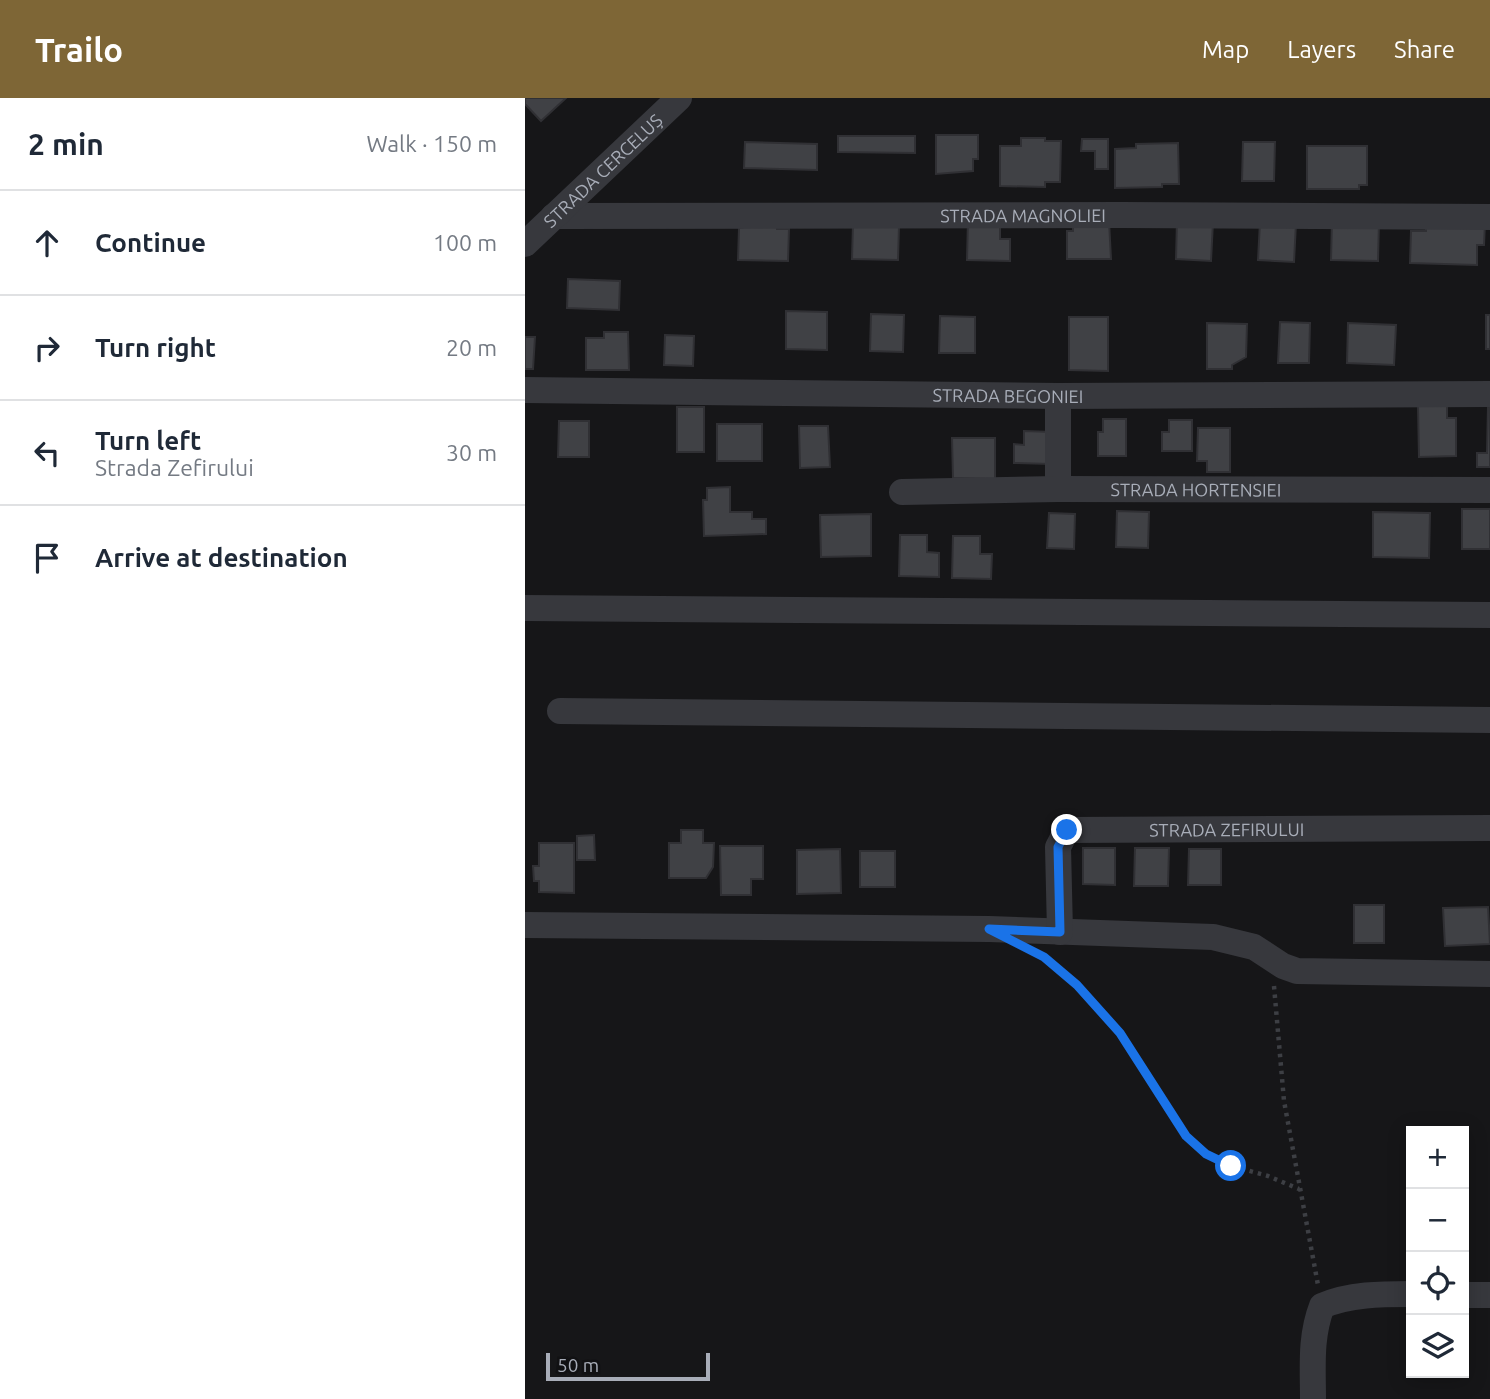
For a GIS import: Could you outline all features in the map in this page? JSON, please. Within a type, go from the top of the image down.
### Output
[{"type":"street","name":"STRADA CERCELUȘ","points":[[525,244],[679,98]]},
{"type":"street","name":"STRADA MAGNOLIEI","points":[[554,216],[1490,217]]},
{"type":"street","name":"STRADA BEGONIEI","points":[[525,390],[1058,396],[1490,394]]},
{"type":"street","points":[[1058,396],[1058,489]]},
{"type":"street","name":"STRADA HORTENSIEI","points":[[902,492],[1058,489],[1490,490]]},
{"type":"street","points":[[525,607],[1490,615]]},
{"type":"street","points":[[560,711],[1490,720]]},
{"type":"street","name":"STRADA ZEFIRULUI","points":[[1060,932],[1058,847],[1067,830],[1490,828]]},
{"type":"street","points":[[525,925],[1060,932],[1213,937],[1254,947],[1271,959],[1297,971],[1490,974]]},
{"type":"street","points":[[1313,1399],[1312,1347],[1322,1306],[1352,1297],[1406,1294]]},
{"type":"street","points":[[1469,1295],[1490,1295]]},
{"type":"path","points":[[1033,951],[1077,985],[1120,1033],[1186,1136],[1206,1154],[1231,1166],[1268,1176],[1299,1189]]},
{"type":"path","points":[[1271,959],[1284,1101],[1322,1306]]},
{"type":"building","points":[[525,98],[566,98],[541,121],[525,104]]},
{"type":"building","points":[[936,135],[978,135],[978,159],[973,159],[973,171],[936,174]]},
{"type":"building","points":[[838,136],[915,136],[915,153],[838,152]]},
{"type":"building","points":[[1021,138],[1061,141],[1060,182],[1045,182],[1045,187],[1000,186],[1000,146],[1021,146]]},
{"type":"building","points":[[1082,139],[1108,139],[1108,169],[1095,169],[1095,151],[1081,151]]},
{"type":"building","points":[[745,142],[817,144],[817,170],[744,168]]},
{"type":"building","points":[[1243,142],[1275,142],[1274,181],[1242,181]]},
{"type":"building","points":[[1178,143],[1179,184],[1115,188],[1115,149],[1136,148],[1136,144]]},
{"type":"building","points":[[1307,146],[1367,146],[1367,185],[1359,185],[1359,189],[1307,189]]},
{"type":"building","points":[[1073,216],[1109,221],[1111,259],[1067,259],[1067,231],[1073,231]]},
{"type":"building","points":[[968,219],[1000,221],[1000,239],[1010,239],[1010,261],[967,260]]},
{"type":"building","points":[[1177,220],[1213,222],[1211,261],[1176,259]]},
{"type":"building","points":[[1332,220],[1379,221],[1378,261],[1331,260]]},
{"type":"building","points":[[777,221],[777,229],[789,229],[788,261],[738,260],[739,228]]},
{"type":"building","points":[[1426,221],[1485,223],[1484,245],[1477,245],[1477,265],[1410,263],[1411,231],[1426,231]]},
{"type":"building","points":[[1260,222],[1296,223],[1294,262],[1258,260]]},
{"type":"building","points":[[853,224],[899,226],[898,260],[852,259]]},
{"type":"building","points":[[568,279],[620,281],[619,310],[567,308]]},
{"type":"building","points":[[786,311],[827,312],[827,350],[786,349]]},
{"type":"building","points":[[871,314],[904,315],[903,352],[870,351]]},
{"type":"building","points":[[1486,315],[1490,315],[1490,349],[1486,349]]},
{"type":"building","points":[[940,316],[975,317],[975,353],[939,353]]},
{"type":"building","points":[[1069,317],[1108,317],[1108,371],[1069,370]]},
{"type":"building","points":[[1280,322],[1310,323],[1309,363],[1278,363]]},
{"type":"building","points":[[1207,323],[1247,324],[1246,357],[1232,365],[1232,369],[1207,369]]},
{"type":"building","points":[[1348,323],[1396,325],[1394,365],[1347,363]]},
{"type":"building","points":[[604,332],[628,332],[629,370],[586,370],[586,338],[604,338]]},
{"type":"building","points":[[665,335],[694,336],[693,366],[664,365]]},
{"type":"building","points":[[525,337],[535,337],[533,369],[525,369]]},
{"type":"building","points":[[1418,406],[1447,406],[1447,418],[1456,418],[1456,456],[1419,457]]},
{"type":"building","points":[[1488,406],[1490,467],[1477,467],[1477,453],[1487,453]]},
{"type":"building","points":[[677,407],[704,407],[704,452],[677,452]]},
{"type":"building","points":[[1103,419],[1126,419],[1126,456],[1098,456],[1098,432],[1103,432]]},
{"type":"building","points":[[1169,420],[1192,420],[1192,451],[1162,451],[1162,432],[1169,432]]},
{"type":"building","points":[[559,421],[589,421],[589,457],[558,457]]},
{"type":"building","points":[[717,424],[762,424],[762,461],[717,461]]},
{"type":"building","points":[[799,426],[828,426],[830,467],[800,468]]},
{"type":"building","points":[[1198,428],[1230,428],[1230,472],[1207,472],[1207,461],[1197,461]]},
{"type":"building","points":[[1024,431],[1052,432],[1051,464],[1014,463],[1014,444],[1024,445]]},
{"type":"building","points":[[952,438],[995,438],[995,479],[953,478]]},
{"type":"building","points":[[730,487],[730,512],[752,512],[752,519],[766,519],[766,534],[704,536],[703,500],[707,500],[707,488]]},
{"type":"building","points":[[1462,509],[1490,509],[1490,549],[1462,549]]},
{"type":"building","points":[[1117,511],[1149,512],[1148,548],[1116,547]]},
{"type":"building","points":[[1373,512],[1430,513],[1429,558],[1373,557]]},
{"type":"building","points":[[1049,513],[1075,514],[1074,549],[1047,548]]},
{"type":"building","points":[[871,514],[871,556],[821,557],[820,515]]},
{"type":"building","points":[[900,535],[927,535],[927,552],[939,553],[939,577],[899,576]]},
{"type":"building","points":[[953,536],[980,536],[980,554],[992,554],[991,579],[952,578]]},
{"type":"building","points":[[681,830],[703,830],[703,843],[714,843],[713,867],[706,878],[669,878],[669,843],[681,843]]},
{"type":"building","points":[[594,835],[595,860],[577,860],[577,836]]},
{"type":"building","points":[[539,843],[574,843],[574,893],[539,892],[539,881],[534,881],[533,866],[539,866]]},
{"type":"building","points":[[720,846],[763,846],[763,879],[751,879],[751,895],[721,895]]},
{"type":"building","points":[[1083,848],[1115,848],[1115,885],[1083,884]]},
{"type":"building","points":[[1135,848],[1169,848],[1168,886],[1134,886]]},
{"type":"building","points":[[840,849],[841,893],[797,894],[797,850]]},
{"type":"building","points":[[1189,849],[1221,849],[1221,885],[1188,885]]},
{"type":"building","points":[[860,851],[895,851],[895,887],[860,887]]},
{"type":"building","points":[[1354,905],[1384,905],[1384,943],[1354,943]]},
{"type":"building","points":[[1488,907],[1490,944],[1445,946],[1443,908]]},
{"type":"route","points":[[1067,830],[1058,847],[1060,932],[989,929],[1044,957],[1077,985],[1120,1033],[1186,1136],[1206,1154],[1231,1166]]}]
